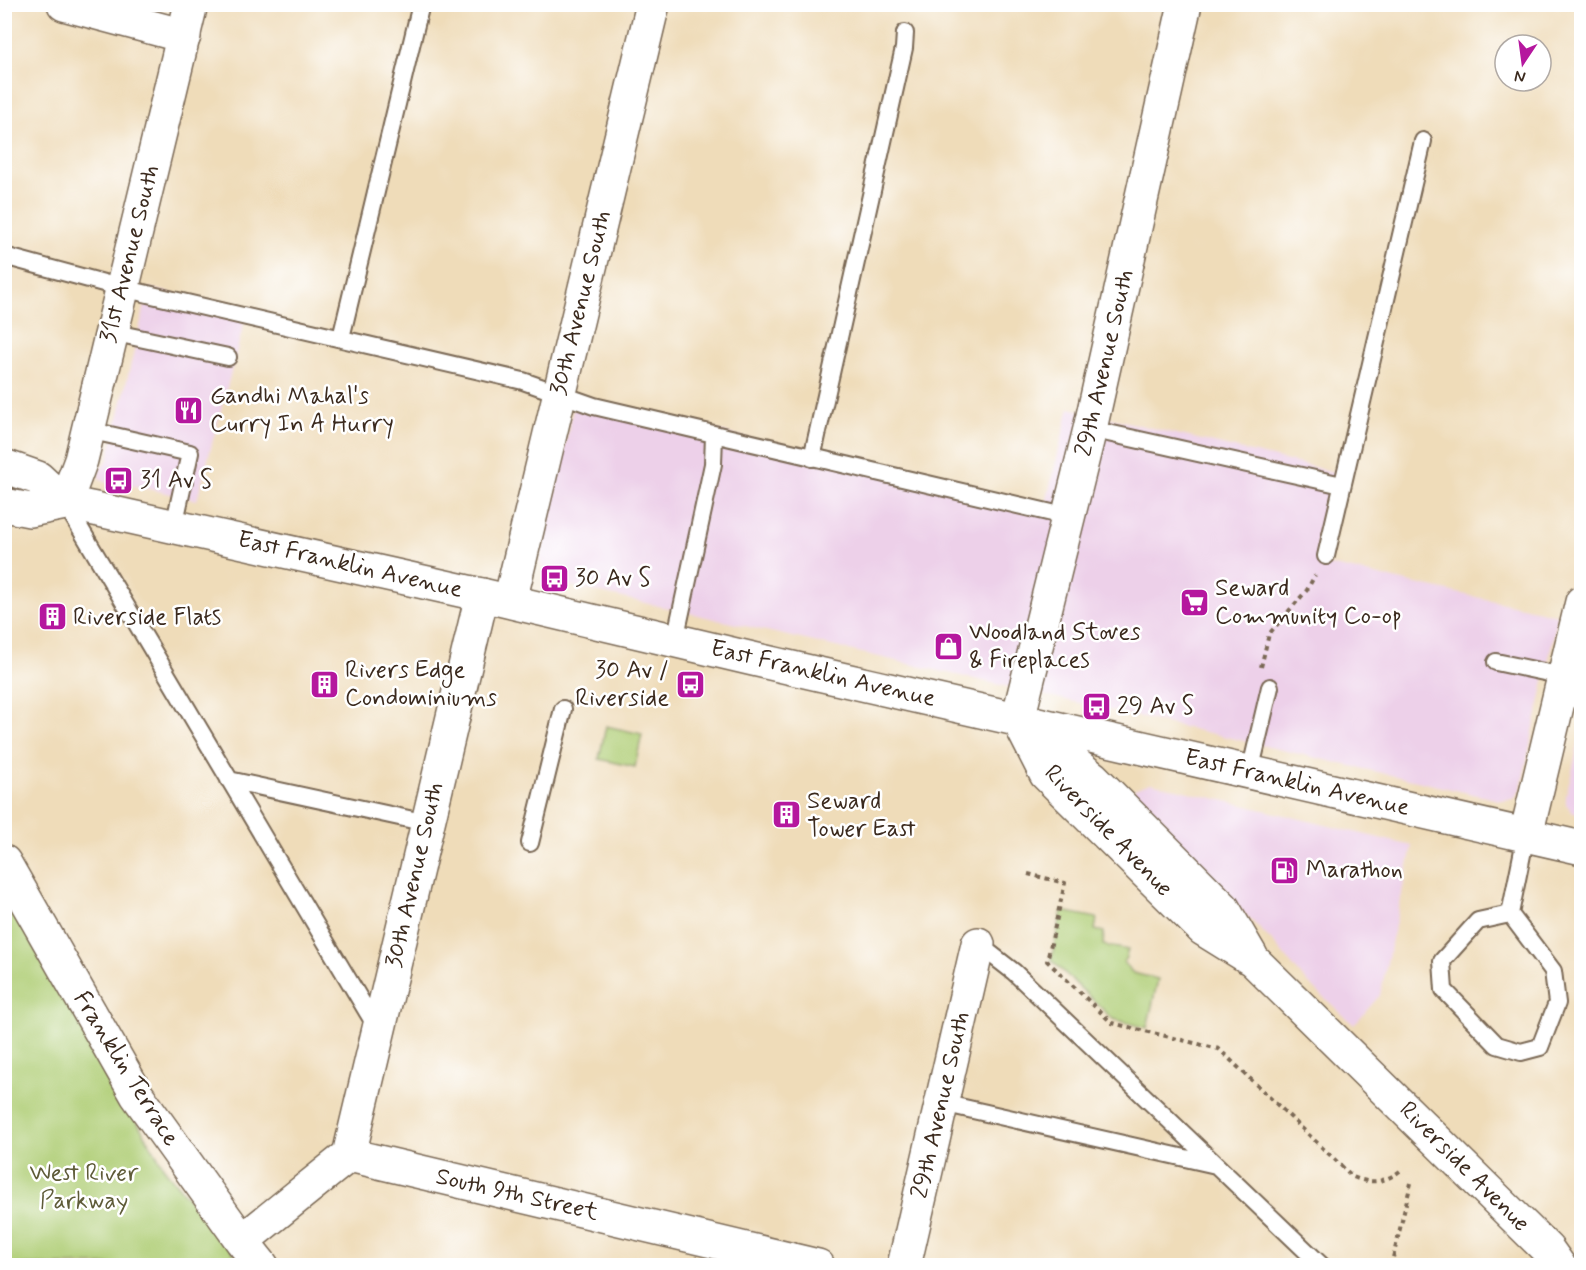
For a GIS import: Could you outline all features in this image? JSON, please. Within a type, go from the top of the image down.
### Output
[{"type":"street","points":[[64,4],[184,36]]},
{"type":"street","name":"31st Avenue South","points":[[65,502],[81,460],[191,4]]},
{"type":"street","name":"30th Avenue South","points":[[349,1155],[427,823],[559,394],[653,4]]},
{"type":"street","name":"29th Avenue South","points":[[1018,719],[1090,429],[1185,4]]},
{"type":"street","name":"East Franklin Avenue","points":[[4,466],[38,478],[65,502]]},
{"type":"street","name":"East Franklin Avenue","points":[[4,504],[30,510],[65,502],[496,598],[1581,848]]},
{"type":"street","points":[[1526,835],[1563,676],[1580,618]]},
{"type":"street","name":"Riverside Avenue","points":[[1018,719],[1093,778],[1223,908],[1253,960],[1559,1260]]},
{"type":"street","name":"Franklin Terrace","points":[[4,862],[137,1095],[262,1266]]},
{"type":"street","name":"29th Avenue South","points":[[904,1266],[978,944]]},
{"type":"street","points":[[242,1241],[349,1155]]},
{"type":"street","name":"South 9th Street","points":[[349,1155],[819,1266]]},
{"type":"lane","points":[[341,338],[421,4]]},
{"type":"lane","points":[[812,458],[904,48],[905,33]]},
{"type":"lane","points":[[1326,556],[1423,141]]},
{"type":"lane","points":[[4,256],[122,288],[523,381],[594,406],[1069,517]]},
{"type":"lane","points":[[111,332],[228,357]]},
{"type":"lane","points":[[1090,429],[1342,485]]},
{"type":"lane","points":[[88,430],[190,453],[174,526]]},
{"type":"lane","points":[[675,640],[713,464],[714,435]]},
{"type":"lane","points":[[65,502],[378,1031]]},
{"type":"lane","points":[[1496,662],[1563,676]]},
{"type":"lane","points":[[1250,772],[1264,682]]},
{"type":"lane","points":[[530,843],[563,709]]},
{"type":"lane","points":[[229,780],[427,823]]},
{"type":"lane","points":[[1510,914],[1478,921],[1442,961],[1444,990],[1497,1045],[1521,1052],[1540,1047],[1557,1003],[1553,971],[1510,914],[1526,835]]},
{"type":"lane","points":[[978,944],[1014,972],[1322,1266]]},
{"type":"lane","points":[[942,1103],[1217,1165]]},
{"type":"path","points":[[1264,682],[1269,634],[1306,590],[1315,577],[1319,563],[1326,556]]},
{"type":"path","points":[[1028,874],[1065,883],[1047,961],[1112,1023],[1219,1049],[1353,1176],[1365,1182],[1380,1181],[1391,1178],[1400,1171]]},
{"type":"path","points":[[1391,1266],[1411,1183]]},
{"type":"shaded area","points":[[149,288],[247,312],[197,500],[127,484],[107,483],[99,478],[99,470],[108,460]]},
{"type":"shaded area","points":[[576,396],[1044,512],[1069,408],[1346,475],[1325,564],[1558,615],[1521,788],[1514,799],[1499,800],[550,581],[540,561]]},
{"type":"shaded area","points":[[1581,733],[1581,814],[1573,813],[1566,804],[1566,796]]},
{"type":"shaded area","points":[[1151,783],[1412,846],[1380,995],[1354,1025],[1304,979],[1274,943],[1134,802],[1134,789]]},
{"type":"green space","points":[[606,726],[642,734],[635,767],[599,759]]},
{"type":"green space","name":"West River Parkway","points":[[4,895],[166,1171],[243,1265],[5,1265]]},
{"type":"green space","points":[[1062,911],[1097,918],[1095,930],[1104,932],[1103,945],[1128,950],[1124,963],[1133,973],[1158,979],[1147,1028],[1113,1019],[1051,960]]},
{"type":"place","name":"Gandhi Mahal's Curry In A Hurry","points":[[189,410]]},
{"type":"place","name":"31 Av S","points":[[119,480]]},
{"type":"place","name":"30 Av S","points":[[554,578]]},
{"type":"place","name":"Seward Community Co-op","points":[[1194,602]]},
{"type":"place","name":"Riverside Flats","points":[[52,617]]},
{"type":"place","name":"Woodland Stoves & Fireplaces","points":[[948,646]]},
{"type":"place","name":"Rivers Edge Condominiums","points":[[324,684]]},
{"type":"place","name":"30 Av / Riverside","points":[[690,684]]},
{"type":"place","name":"29 Av S","points":[[1096,706]]},
{"type":"place","name":"Seward Tower East","points":[[786,815]]},
{"type":"place","name":"Marathon","points":[[1285,870]]}]
